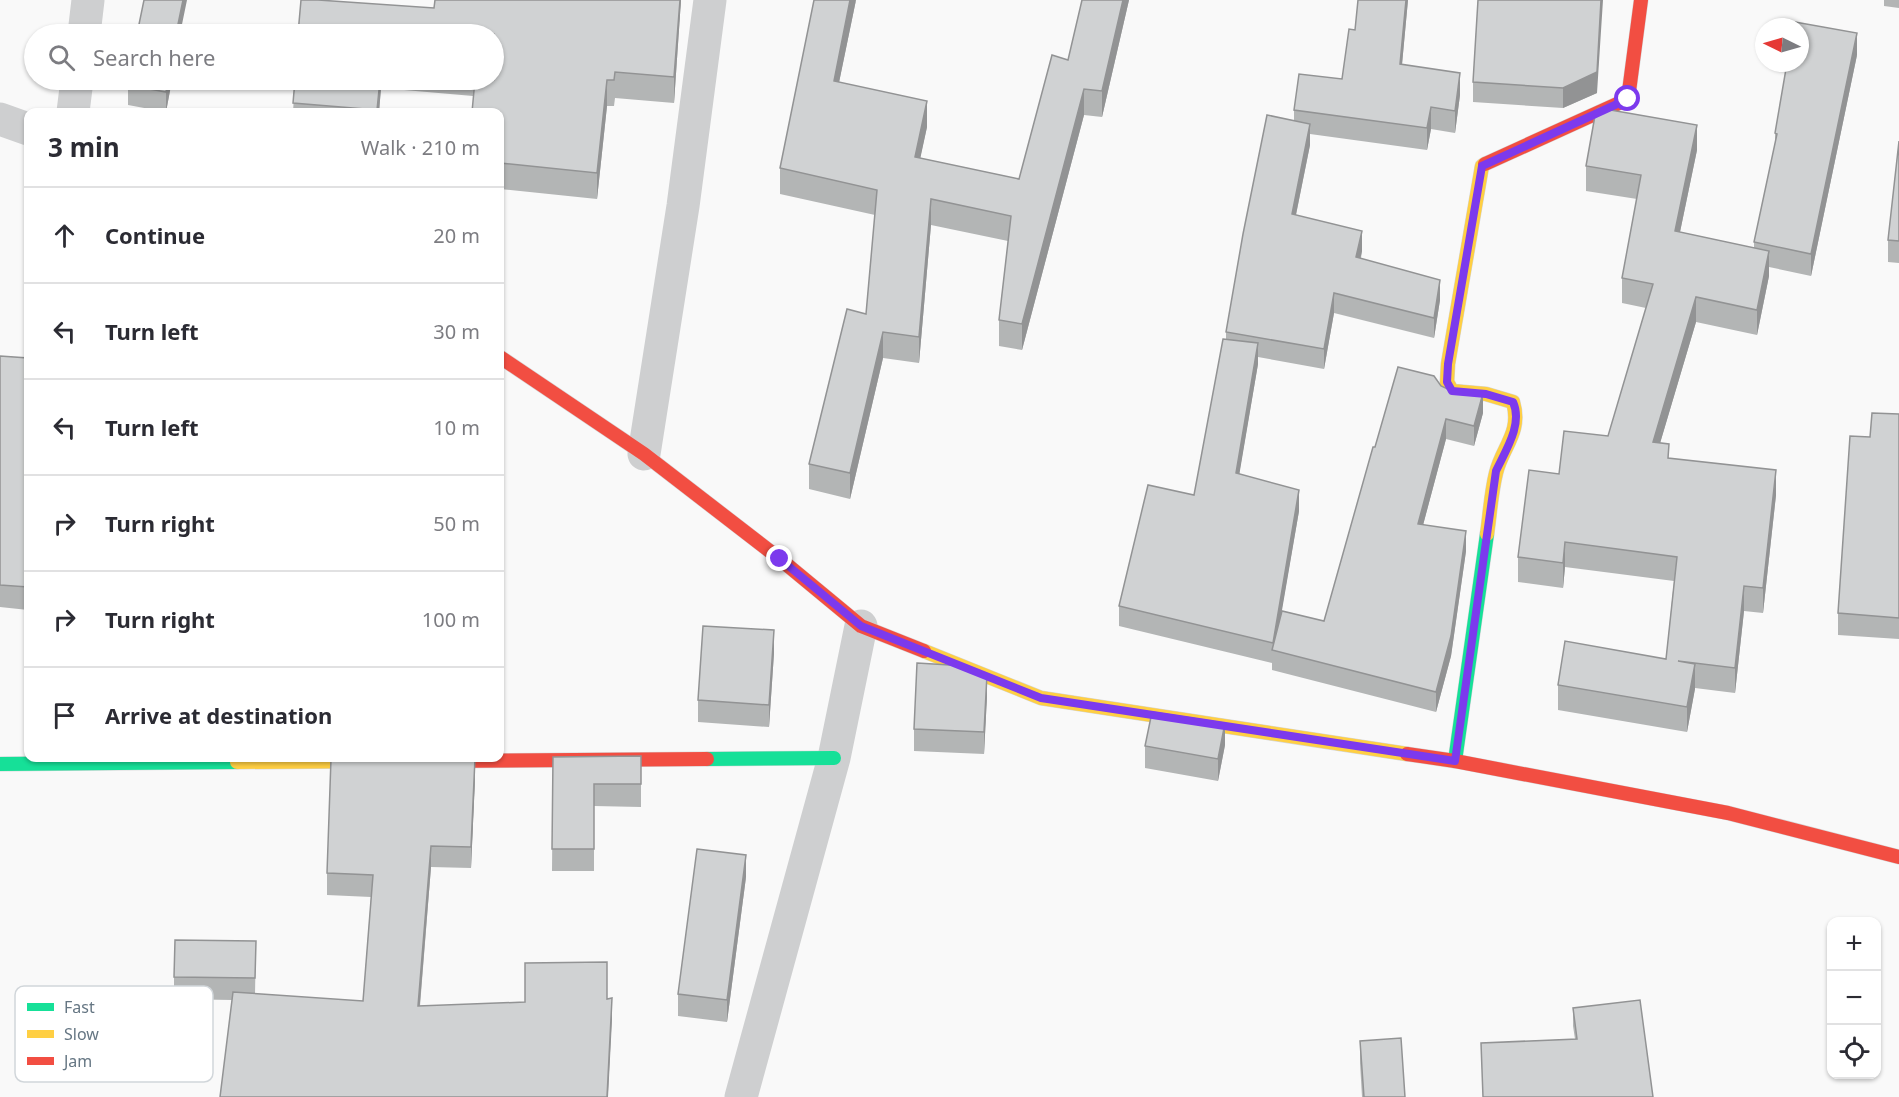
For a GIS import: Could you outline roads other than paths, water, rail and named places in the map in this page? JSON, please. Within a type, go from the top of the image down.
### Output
[{"type":"street","points":[[85,24],[88,0]]},
{"type":"street","points":[[644,454],[683,206],[710,0]]},
{"type":"street","points":[[1455,761],[1496,471],[1513,434],[1517,411],[1513,402],[1486,394],[1452,391],[1447,382],[1448,364],[1482,166],[1628,99],[1641,0]]},
{"type":"street","points":[[74,108],[76,90]]},
{"type":"street","points":[[0,119],[24,128]]},
{"type":"street","points":[[504,360],[644,454],[780,559],[861,626],[1041,698],[1455,761],[1728,813],[1899,857]]},
{"type":"street","points":[[741,1097],[834,758],[861,626]]},
{"type":"street","points":[[504,760],[834,758]]},
{"type":"street","points":[[0,764],[262,762]]}]
